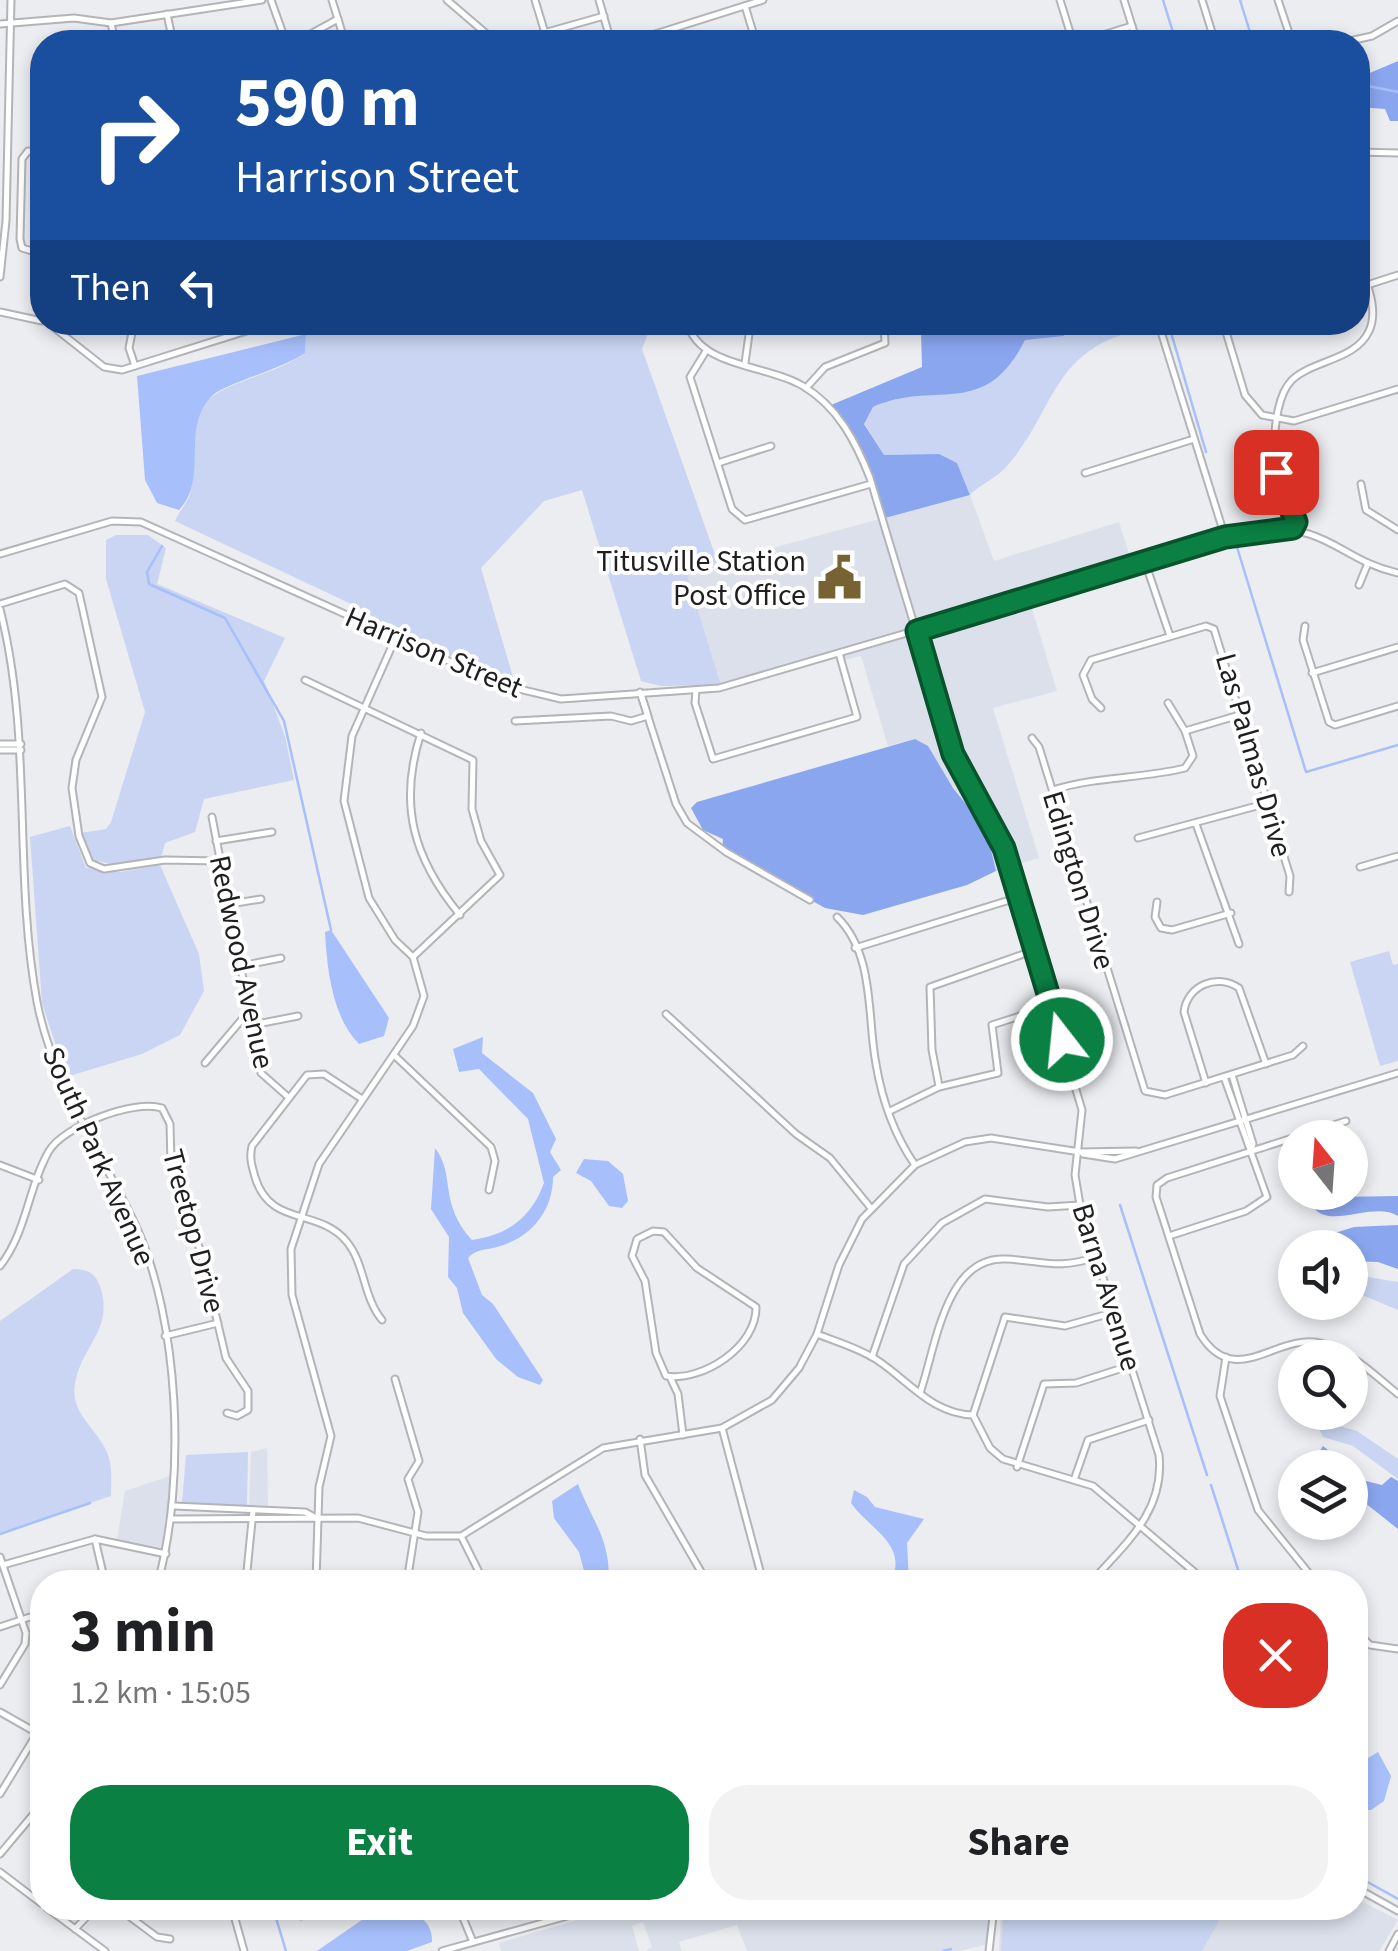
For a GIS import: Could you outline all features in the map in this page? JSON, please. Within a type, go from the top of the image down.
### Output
[{"type":"street","points":[[0,277],[11,0]]},
{"type":"street","points":[[0,24],[74,18],[111,24],[213,3],[262,0]]},
{"type":"street","points":[[270,0],[281,30]]},
{"type":"street","points":[[332,0],[341,30]]},
{"type":"street","points":[[447,0],[482,30]]},
{"type":"street","points":[[534,0],[543,30]]},
{"type":"street","points":[[599,0],[608,30]]},
{"type":"street","points":[[668,30],[763,0]]},
{"type":"street","points":[[1060,0],[1071,30]]},
{"type":"street","points":[[1124,0],[1133,30]]},
{"type":"street","points":[[1202,0],[1211,30]]},
{"type":"street","points":[[1278,0],[1288,30]]},
{"type":"street","points":[[745,6],[752,30]]},
{"type":"street","points":[[168,14],[171,30]]},
{"type":"street","points":[[555,30],[604,16]]},
{"type":"street","points":[[318,30],[338,19]]},
{"type":"street","points":[[1370,36],[1398,21]]},
{"type":"street","points":[[111,24],[112,30]]},
{"type":"street","points":[[1118,30],[1132,26]]},
{"type":"street","points":[[30,151],[22,158],[20,239],[22,248],[30,250]]},
{"type":"street","points":[[1370,152],[1398,153]]},
{"type":"street","points":[[1370,284],[1398,275]]},
{"type":"street","points":[[0,312],[30,319]]},
{"type":"street","points":[[66,335],[104,367],[135,366],[234,335]]},
{"type":"street","points":[[132,335],[129,348],[135,366]]},
{"type":"street","points":[[696,335],[706,351],[690,378],[732,509],[744,520],[872,484]]},
{"type":"street","points":[[745,363],[749,335]]},
{"type":"street","points":[[806,388],[825,367],[885,343],[885,335]]},
{"type":"street","points":[[1162,335],[1225,537]]},
{"type":"street","points":[[1227,335],[1245,395],[1262,415],[1294,421],[1398,389]]},
{"type":"street","points":[[1293,528],[1296,522],[1273,461],[1282,394],[1293,379],[1358,346],[1368,335]]},
{"type":"street","name":"Barna Avenue","points":[[706,351],[718,359],[745,363],[806,388],[834,412],[853,438],[872,484],[953,754],[990,816],[1019,896],[1082,1110],[1075,1175],[1080,1205],[1159,1455],[1160,1482],[1152,1511],[1104,1570]]},
{"type":"street","points":[[1085,473],[1194,439]]},
{"type":"street","points":[[718,463],[771,446]]},
{"type":"street","points":[[1361,484],[1366,510],[1398,530]]},
{"type":"street","name":"Harrison Street","points":[[0,554],[112,521],[141,522],[502,685],[542,697],[719,688],[1225,537],[1293,528],[1329,539],[1368,563],[1398,573]]},
{"type":"street","points":[[1100,708],[1092,700],[1083,676],[1091,660],[1170,636],[1145,562]]},
{"type":"street","points":[[1359,585],[1368,563]]},
{"type":"street","points":[[0,607],[61,584],[73,585],[79,593],[102,697],[76,760],[72,788],[79,836],[90,862],[104,869],[164,860],[219,861]]},
{"type":"street","name":"South Park Avenue","points":[[0,607],[16,680],[30,956],[36,998],[64,1091],[137,1230],[158,1295],[165,1336],[174,1425],[174,1506],[161,1570]]},
{"type":"street","name":"Las Palmas Drive","points":[[1170,636],[1206,626],[1219,636],[1290,876],[1289,892]]},
{"type":"street","points":[[1305,626],[1303,640],[1312,673],[1326,717],[1334,724],[1398,706]]},
{"type":"street","points":[[316,1570],[316,1518],[331,1436],[289,1280],[289,1258],[319,1164],[420,1014],[424,996],[412,957],[373,907],[348,830],[344,778],[362,706],[396,637]]},
{"type":"street","points":[[1312,673],[1398,647]]},
{"type":"street","points":[[696,690],[713,759],[858,717],[839,654]]},
{"type":"street","points":[[305,680],[471,757],[472,809],[482,840],[497,867],[498,880],[412,957]]},
{"type":"street","points":[[641,694],[687,823],[810,900]]},
{"type":"street","points":[[1053,790],[1105,776],[1154,776],[1185,768],[1193,756],[1186,732],[1168,703]]},
{"type":"street","points":[[1186,732],[1242,714]]},
{"type":"street","points":[[514,721],[611,716],[631,721],[648,715]]},
{"type":"street","points":[[421,733],[409,774],[410,809],[430,877],[460,915]]},
{"type":"street","name":"Edington Drive","points":[[1032,738],[1053,790],[1142,1085],[1158,1096],[1266,1064],[1303,1046]]},
{"type":"street","points":[[0,747],[21,747]]},
{"type":"street","points":[[1138,838],[1268,804]]},
{"type":"street","name":"Redwood Avenue","points":[[212,818],[261,1073],[287,1096]]},
{"type":"street","points":[[1196,824],[1240,944]]},
{"type":"street","points":[[216,841],[272,832]]},
{"type":"street","points":[[1360,868],[1398,856]]},
{"type":"street","points":[[855,948],[1019,896]]},
{"type":"street","points":[[229,904],[261,899]]},
{"type":"street","points":[[1156,902],[1155,917],[1161,928],[1172,930],[1230,913]]},
{"type":"street","points":[[837,916],[855,948],[873,1004],[875,1058],[889,1112],[916,1166]]},
{"type":"street","points":[[939,1087],[932,1050],[930,987],[1035,950]]},
{"type":"street","points":[[240,966],[281,958]]},
{"type":"street","points":[[1206,1082],[1184,1012],[1186,1000],[1198,986],[1220,980],[1240,988],[1266,1064]]},
{"type":"street","points":[[889,1112],[939,1087],[998,1073],[990,1035],[992,1025],[1052,1006]]},
{"type":"street","points":[[205,1064],[248,1011]]},
{"type":"street","points":[[666,1014],[796,1134],[830,1158],[870,1207]]},
{"type":"street","points":[[252,1025],[298,1016]]},
{"type":"street","points":[[394,1055],[491,1146],[494,1166],[489,1190]]},
{"type":"street","points":[[173,1519],[373,1520],[415,1534],[462,1536],[604,1448],[722,1428],[772,1400],[800,1368],[817,1334],[839,1264],[870,1207],[916,1166],[965,1142],[991,1138],[1080,1152],[1097,1160],[1398,1072]]},
{"type":"street","points":[[362,1099],[319,1073],[307,1075],[252,1146],[250,1158],[263,1198],[274,1208],[300,1216],[348,1242],[372,1308],[382,1320]]},
{"type":"street","points":[[1169,1236],[1246,1211],[1264,1200],[1266,1190],[1240,1120],[1232,1075]]},
{"type":"street","points":[[1224,1077],[1233,1092]]},
{"type":"street","name":"Treetop Drive","points":[[82,1128],[110,1112],[139,1105],[162,1108],[168,1115],[170,1163],[228,1362],[249,1395],[243,1414],[227,1412]]},
{"type":"street","points":[[0,1266],[26,1220],[49,1151],[59,1140],[82,1128]]},
{"type":"street","points":[[1278,1142],[1161,1180],[1155,1191],[1200,1334],[1226,1358],[1253,1358],[1299,1342],[1322,1343],[1350,1356],[1398,1394]]},
{"type":"street","points":[[0,1164],[39,1180]]},
{"type":"street","points":[[872,1357],[904,1264],[942,1223],[986,1199],[1048,1207],[1080,1205]]},
{"type":"street","points":[[670,1377],[724,1359],[754,1326],[756,1307],[697,1268],[664,1232],[653,1231],[637,1239],[632,1256],[646,1281],[658,1364],[678,1394],[683,1435]]},
{"type":"street","points":[[920,1393],[954,1290],[968,1273],[996,1259],[1060,1268],[1097,1258]]},
{"type":"street","points":[[1115,1312],[1065,1326],[1004,1318],[972,1415],[990,1448],[1017,1467],[1093,1486],[1192,1570]]},
{"type":"street","points":[[165,1336],[218,1323]]},
{"type":"street","points":[[817,1334],[872,1357],[954,1415],[972,1415]]},
{"type":"street","points":[[1226,1358],[1220,1396],[1258,1510],[1306,1570]]},
{"type":"street","points":[[1017,1467],[1044,1384],[1076,1383],[1132,1366]]},
{"type":"street","points":[[395,1379],[419,1461],[408,1484],[418,1512],[409,1570]]},
{"type":"street","points":[[1074,1480],[1088,1440],[1149,1420]]},
{"type":"street","points":[[722,1428],[760,1570]]},
{"type":"street","points":[[640,1439],[645,1475],[700,1570]]},
{"type":"street","points":[[174,1506],[304,1512],[316,1518]]},
{"type":"street","points":[[247,1570],[253,1511]]},
{"type":"street","points":[[462,1536],[478,1570]]},
{"type":"street","points":[[0,1685],[24,1644],[22,1620],[1,1561],[95,1538],[166,1554]]},
{"type":"street","points":[[95,1538],[102,1570]]},
{"type":"street","points":[[0,1627],[30,1617]]},
{"type":"street","points":[[1368,1643],[1398,1649]]},
{"type":"street","points":[[0,1712],[30,1729]]},
{"type":"street","points":[[0,1794],[30,1746]]},
{"type":"street","points":[[0,1854],[30,1818]]},
{"type":"street","points":[[0,1872],[30,1895]]},
{"type":"street","points":[[1368,1894],[1398,1911]]},
{"type":"street","points":[[63,1920],[104,1951]]},
{"type":"street","points":[[75,1929],[84,1920]]},
{"type":"street","points":[[134,1920],[157,1938],[170,1939]]},
{"type":"street","points":[[235,1920],[244,1951]]},
{"type":"street","points":[[464,1920],[473,1942]]},
{"type":"street","points":[[442,1951],[553,1920]]},
{"type":"street","points":[[990,1951],[993,1920]]},
{"type":"street","points":[[1390,1951],[1398,1934]]},
{"type":"shaded area","points":[[1398,61],[1398,121],[1390,121],[1385,109],[1370,108],[1370,73]]},
{"type":"shaded area","points":[[306,335],[647,335],[642,349],[718,563],[686,571],[721,685],[661,686],[641,681],[582,490],[544,501],[481,568],[515,684],[393,632],[364,610],[175,521],[190,494],[197,424],[208,401],[219,392],[305,353]]},
{"type":"shaded area","points":[[306,335],[305,353],[213,395],[203,408],[195,437],[193,483],[179,510],[157,503],[145,480],[137,376]]},
{"type":"shaded area","points":[[921,335],[1065,335],[1025,340],[993,381],[976,389],[897,399],[873,407],[864,424],[884,455],[939,454],[957,463],[970,495],[885,518],[862,450],[831,405],[922,367]]},
{"type":"shaded area","points":[[1048,335],[1123,335],[1085,354],[1069,370],[1007,466],[970,495],[957,463],[939,455],[884,455],[864,423],[873,407],[896,399],[977,387],[1010,363],[1025,339]]},
{"type":"shaded area","points":[[970,495],[994,561],[1119,522],[1132,563],[918,627],[885,518]]},
{"type":"shaded area","points":[[880,519],[914,629],[721,685],[686,571]]},
{"type":"shaded area","points":[[116,535],[148,535],[166,548],[157,584],[285,638],[264,681],[285,736],[294,780],[204,799],[195,832],[165,843],[161,858],[121,866],[92,860],[81,833],[106,829],[111,822],[145,712],[106,579],[106,540]]},
{"type":"shaded area","points":[[1029,599],[1057,691],[993,708],[1039,858],[1012,866],[992,815],[955,753],[920,633]]},
{"type":"shaded area","points":[[915,634],[951,755],[987,818],[1007,867],[996,871],[986,829],[915,739],[888,746],[861,656],[844,660],[842,656]]},
{"type":"shaded area","points":[[915,739],[928,746],[953,788],[986,829],[996,871],[967,885],[863,915],[825,908],[722,850],[723,839],[703,830],[691,808],[697,802]]},
{"type":"shaded area","points":[[70,826],[86,868],[121,872],[160,865],[199,954],[204,991],[180,1035],[142,1054],[66,1077],[42,1003],[30,837]]},
{"type":"shaded area","points":[[331,930],[389,1018],[384,1036],[359,1044],[343,1020],[327,961],[325,932]]},
{"type":"shaded area","points":[[1389,951],[1393,965],[1398,964],[1398,1061],[1380,1066],[1350,962]]},
{"type":"shaded area","points":[[483,1037],[482,1053],[533,1093],[556,1139],[550,1152],[561,1170],[553,1177],[549,1201],[538,1221],[509,1243],[478,1251],[468,1258],[482,1295],[493,1304],[543,1380],[540,1385],[518,1377],[496,1359],[463,1313],[457,1288],[448,1277],[449,1237],[431,1209],[435,1148],[445,1169],[455,1214],[472,1240],[497,1234],[517,1223],[544,1183],[528,1119],[479,1069],[459,1072],[453,1049]]},
{"type":"shaded area","points":[[584,1159],[608,1161],[623,1174],[628,1201],[622,1208],[609,1206],[591,1181],[576,1173]]},
{"type":"shaded area","points":[[1368,1196],[1398,1196],[1398,1216],[1376,1211],[1339,1216],[1316,1210],[1368,1210]]},
{"type":"shaded area","points":[[1398,1225],[1398,1269],[1368,1262],[1368,1230],[1344,1230]]},
{"type":"shaded area","points":[[73,1269],[88,1271],[101,1289],[101,1324],[77,1375],[75,1398],[108,1455],[111,1496],[0,1533],[0,1321]]},
{"type":"shaded area","points":[[1368,1277],[1398,1282],[1398,1310],[1368,1298]]},
{"type":"shaded area","points":[[1320,1430],[1357,1431],[1398,1459],[1398,1479],[1368,1457],[1368,1450],[1323,1437]]},
{"type":"shaded area","points":[[267,1448],[268,1508],[249,1508],[251,1452]]},
{"type":"shaded area","points":[[248,1452],[247,1507],[182,1503],[186,1455]]},
{"type":"shaded area","points":[[173,1475],[164,1550],[117,1540],[125,1491]]},
{"type":"shaded area","points":[[1391,1477],[1398,1481],[1398,1529],[1368,1505],[1368,1482],[1382,1485]]},
{"type":"shaded area","points":[[578,1484],[604,1542],[609,1570],[584,1570],[579,1552],[554,1518],[552,1501]]},
{"type":"shaded area","points":[[854,1490],[875,1507],[924,1519],[907,1543],[908,1570],[895,1570],[891,1547],[851,1503]]},
{"type":"shaded area","points":[[1378,1752],[1391,1776],[1384,1801],[1371,1810],[1368,1810],[1368,1758]]},
{"type":"shaded area","points":[[1368,1905],[1398,1920],[1379,1951],[999,1951],[1001,1920],[1368,1920]]},
{"type":"shaded area","points":[[362,1920],[424,1920],[431,1932],[432,1942],[407,1951],[317,1951]]},
{"type":"shaded area","points":[[577,1920],[990,1920],[988,1944],[959,1951],[747,1951],[737,1925],[679,1942],[682,1951],[646,1951],[652,1947],[643,1922],[632,1926],[639,1951],[501,1951],[499,1943]]},
{"type":"shaded area","points":[[1003,1920],[1219,1920],[1202,1951],[1001,1951]]},
{"type":"waterway","points":[[1163,0],[1172,30]]},
{"type":"waterway","points":[[1240,0],[1249,30]]},
{"type":"waterway","points":[[1370,86],[1398,92]]},
{"type":"waterway","points":[[1172,335],[1206,452]]},
{"type":"waterway","points":[[1236,544],[1306,772],[1398,745]]},
{"type":"waterway","points":[[162,546],[147,572],[149,584],[225,618],[284,721],[331,930]]},
{"type":"waterway","points":[[1120,1205],[1207,1475]]},
{"type":"waterway","points":[[1211,1485],[1238,1570]]},
{"type":"waterway","points":[[0,1534],[90,1503]]},
{"type":"waterway","points":[[1368,1882],[1398,1899]]},
{"type":"waterway","points":[[277,1920],[286,1951]]},
{"type":"waterway","points":[[943,1951],[951,1949]]},
{"type":"place","name":"Titusville Station Post Office","points":[[839,578]]},
{"type":"route","points":[[1062,1040],[1004,848],[953,754],[917,631],[1225,537],[1293,528],[1296,522],[1276,472]]}]
